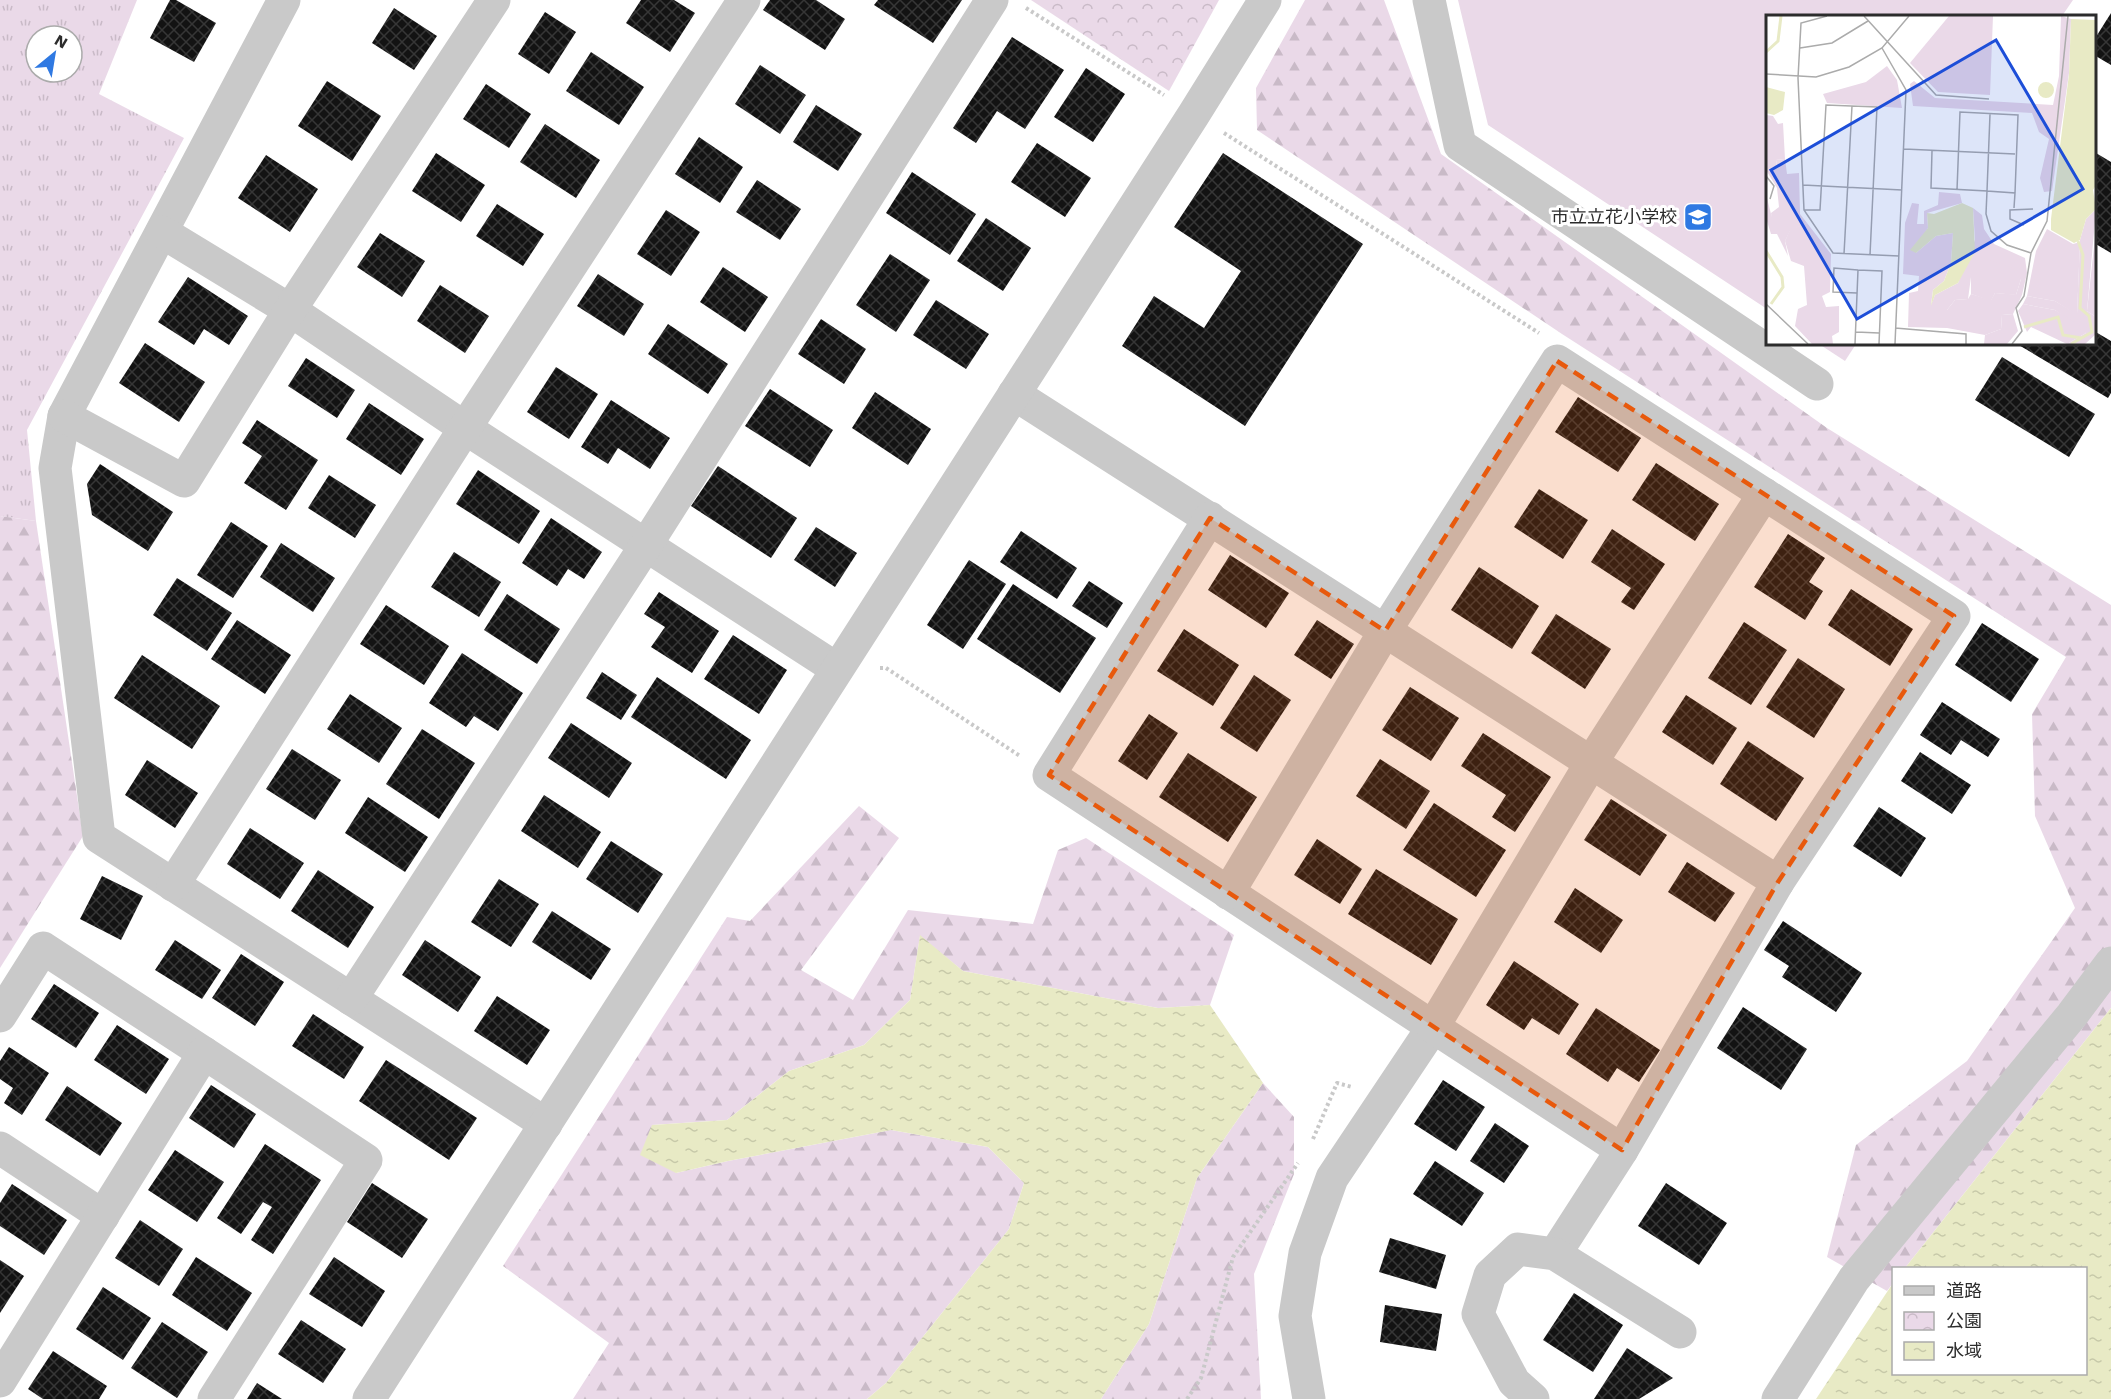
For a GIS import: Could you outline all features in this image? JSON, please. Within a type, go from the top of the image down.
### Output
[{"type":"street","points":[[284,0],[64,416],[55,468],[99,837],[546,1124]]},
{"type":"street","points":[[64,416],[184,481],[290,310],[494,0]]},
{"type":"street","points":[[173,885],[465,428],[744,0]]},
{"type":"street","points":[[351,999],[645,545],[992,0]]},
{"type":"street","points":[[369,1399],[1265,0]]},
{"type":"street","points":[[1429,0],[1460,146],[1817,384]]},
{"type":"street","points":[[162,232],[290,310],[465,428],[837,669]]},
{"type":"street","points":[[1228,893],[1385,631],[1557,361],[1954,616],[1778,882],[1622,1150],[1555,1254]]},
{"type":"street","points":[[1014,394],[1778,882]]},
{"type":"street","points":[[1310,1399],[1295,1316],[1305,1253],[1332,1178],[1433,1028],[1591,763],[1764,494]]},
{"type":"street","points":[[1210,518],[1049,775],[1622,1150]]},
{"type":"street","points":[[0,1016],[44,948],[366,1160],[214,1399]]},
{"type":"street","points":[[1778,1399],[1854,1279],[2072,1015],[2111,963]]},
{"type":"street","points":[[0,1382],[204,1053]]},
{"type":"street","points":[[0,1148],[103,1216]]},
{"type":"street","points":[[1533,1399],[1514,1382],[1478,1314],[1490,1275],[1518,1249],[1555,1254],[1680,1332]]},
{"type":"path","points":[[1024,6],[1545,337],[1557,361]]},
{"type":"path","points":[[837,669],[886,668],[1049,775]]},
{"type":"path","points":[[1311,1145],[1337,1083],[1388,1094]]},
{"type":"path","points":[[1187,1399],[1201,1378],[1233,1257],[1304,1154]]},
{"type":"highlighted area","points":[[1557,361],[1954,616],[1778,882],[1622,1150],[1049,775],[1210,518],[1385,631]]},
{"type":"green space","points":[[0,0],[137,0],[99,94],[184,138],[27,430],[36,521],[0,516]]},
{"type":"green space","points":[[1031,0],[1219,0],[1169,91]]},
{"type":"green space","points":[[1305,0],[1384,0],[1441,154],[1827,428],[2111,605],[2111,1008],[1906,1267],[1892,1267],[1892,1284],[1887,1291],[1827,1257],[1856,1145],[1967,1061],[2075,908],[2035,816],[2032,714],[2066,657],[1562,334],[1257,130],[1256,88]]},
{"type":"green space","points":[[1458,0],[2073,0],[2063,15],[1766,15],[1766,308],[1488,125]]},
{"type":"green space","points":[[1821,345],[1855,345],[1845,361]]},
{"type":"green space","points":[[0,516],[36,521],[83,836],[0,968]]},
{"type":"green space","points":[[859,806],[899,838],[801,970],[853,1000],[908,910],[1033,924],[1058,850],[1086,838],[1234,935],[1210,1005],[1158,1008],[963,971],[920,936],[910,1000],[864,1045],[789,1071],[727,1120],[652,1125],[676,1173],[891,1130],[988,1147],[1024,1183],[1009,1229],[886,1383],[867,1399],[573,1399],[609,1343],[503,1266],[727,917],[750,921]]},
{"type":"green space","points":[[1263,1083],[1294,1117],[1294,1174],[1254,1274],[1261,1399],[1101,1399],[1149,1324],[1197,1178]]},
{"type":"water","points":[[920,935],[963,971],[1158,1008],[1210,1005],[1263,1083],[1197,1178],[1149,1324],[1101,1399],[867,1399],[886,1383],[1009,1229],[1024,1183],[988,1147],[891,1130],[676,1173],[640,1155],[652,1125],[727,1120],[789,1071],[864,1045],[910,1000]]},
{"type":"water","points":[[2111,1008],[2111,1399],[1816,1399],[1892,1285],[1892,1375],[2087,1375],[2087,1267],[1906,1267]]},
{"type":"building","points":[[170,0],[176,0],[216,23],[194,62],[150,38]]},
{"type":"building","points":[[641,0],[674,0],[695,13],[670,52],[626,23]]},
{"type":"building","points":[[770,0],[816,0],[845,19],[825,50],[763,10]]},
{"type":"building","points":[[878,0],[962,0],[933,43],[874,5]]},
{"type":"building","points":[[394,8],[437,36],[414,70],[372,43]]},
{"type":"building","points":[[545,12],[576,32],[549,74],[518,54]]},
{"type":"building","points":[[2111,13],[2111,65],[2096,56],[2096,37]]},
{"type":"building","points":[[1012,37],[1064,70],[1025,129],[997,111],[976,143],[953,128]]},
{"type":"building","points":[[591,52],[644,87],[619,125],[566,91]]},
{"type":"building","points":[[760,65],[806,95],[780,134],[735,104]]},
{"type":"building","points":[[1086,68],[1125,94],[1093,142],[1054,117]]},
{"type":"building","points":[[327,81],[381,116],[352,161],[298,126]]},
{"type":"building","points":[[486,84],[531,114],[509,148],[463,119]]},
{"type":"building","points":[[816,105],[862,134],[838,171],[793,142]]},
{"type":"building","points":[[545,124],[600,160],[576,198],[520,162]]},
{"type":"building","points":[[699,137],[743,167],[720,203],[675,174]]},
{"type":"building","points":[[1037,143],[1091,178],[1065,217],[1011,182]]},
{"type":"building","points":[[436,153],[485,185],[461,222],[412,191]]},
{"type":"building","points":[[1223,153],[1363,244],[1245,426],[1122,346],[1154,296],[1204,328],[1241,271],[1174,227]]},
{"type":"building","points":[[2096,153],[2111,162],[2111,253],[2096,244]]},
{"type":"building","points":[[266,155],[318,189],[290,232],[238,198]]},
{"type":"building","points":[[912,172],[976,214],[950,255],[886,213]]},
{"type":"building","points":[[757,180],[801,209],[780,240],[736,212]]},
{"type":"building","points":[[497,204],[544,234],[523,266],[476,236]]},
{"type":"building","points":[[666,210],[700,232],[671,276],[637,254]]},
{"type":"building","points":[[986,218],[1031,248],[1003,291],[957,261]]},
{"type":"building","points":[[380,233],[425,261],[402,297],[357,267]]},
{"type":"building","points":[[890,254],[930,280],[896,332],[856,305]]},
{"type":"building","points":[[723,267],[768,297],[745,332],[700,302]]},
{"type":"building","points":[[598,274],[644,304],[624,336],[577,306]]},
{"type":"building","points":[[188,277],[248,316],[229,345],[204,329],[194,345],[158,322]]},
{"type":"building","points":[[440,285],[489,316],[465,353],[417,321]]},
{"type":"building","points":[[936,300],[989,334],[966,369],[913,335]]},
{"type":"building","points":[[821,319],[866,349],[844,384],[798,354]]},
{"type":"building","points":[[668,324],[728,364],[708,394],[648,354]]},
{"type":"building","points":[[2096,332],[2111,341],[2111,393],[2108,398],[2019,345],[2096,345]]},
{"type":"building","points":[[145,343],[205,382],[179,422],[119,383]]},
{"type":"building","points":[[2002,357],[2095,414],[2069,457],[1975,400]]},
{"type":"building","points":[[306,358],[355,390],[337,418],[288,386]]},
{"type":"building","points":[[556,367],[598,394],[569,439],[527,412]]},
{"type":"building","points":[[770,389],[833,430],[810,467],[745,426]]},
{"type":"building","points":[[875,392],[931,429],[908,465],[852,428]]},
{"type":"building","points":[[1578,397],[1641,438],[1618,472],[1555,432]]},
{"type":"building","points":[[611,400],[670,438],[650,469],[618,448],[608,464],[581,447]]},
{"type":"building","points":[[369,403],[424,439],[401,475],[346,439]]},
{"type":"building","points":[[257,420],[318,460],[286,510],[244,483],[262,456],[242,443]]},
{"type":"building","points":[[1656,463],[1719,504],[1695,541],[1632,500]]},
{"type":"building","points":[[100,464],[173,512],[148,551],[92,515],[87,484]]},
{"type":"building","points":[[718,466],[797,518],[771,558],[691,506]]},
{"type":"building","points":[[478,470],[540,511],[519,544],[456,504]]},
{"type":"building","points":[[329,475],[376,505],[355,538],[308,508]]},
{"type":"building","points":[[1539,489],[1588,520],[1563,559],[1514,527]]},
{"type":"building","points":[[551,518],[602,552],[584,579],[568,569],[557,586],[522,563]]},
{"type":"building","points":[[231,522],[268,546],[233,598],[197,575]]},
{"type":"building","points":[[816,527],[857,553],[835,587],[794,560]]},
{"type":"building","points":[[1612,529],[1665,564],[1634,610],[1621,602],[1631,588],[1591,562]]},
{"type":"building","points":[[1021,531],[1077,568],[1057,599],[1000,562]]},
{"type":"building","points":[[1788,534],[1825,558],[1809,582],[1823,591],[1805,620],[1754,587]]},
{"type":"building","points":[[281,543],[335,578],[313,612],[260,577]]},
{"type":"building","points":[[454,552],[501,582],[479,617],[431,587]]},
{"type":"building","points":[[1230,555],[1289,593],[1266,628],[1208,590]]},
{"type":"building","points":[[969,560],[1006,584],[963,649],[927,625]]},
{"type":"building","points":[[1479,567],[1539,606],[1512,649],[1451,610]]},
{"type":"building","points":[[177,578],[232,613],[207,651],[153,615]]},
{"type":"building","points":[[1089,581],[1123,603],[1107,628],[1072,606]]},
{"type":"building","points":[[1013,584],[1096,638],[1060,693],[977,639]]},
{"type":"building","points":[[1851,589],[1913,629],[1890,666],[1828,625]]},
{"type":"building","points":[[659,592],[719,631],[692,673],[651,647],[665,627],[644,614]]},
{"type":"building","points":[[507,594],[560,629],[537,664],[484,630]]},
{"type":"building","points":[[386,605],[449,646],[424,685],[360,644]]},
{"type":"building","points":[[1556,614],[1611,649],[1585,689],[1531,653]]},
{"type":"building","points":[[237,620],[291,655],[265,694],[211,659]]},
{"type":"building","points":[[1317,620],[1354,644],[1331,679],[1294,655]]},
{"type":"building","points":[[1744,622],[1787,650],[1751,705],[1708,678]]},
{"type":"building","points":[[1982,623],[2039,659],[2011,702],[1955,665]]},
{"type":"building","points":[[1184,629],[1239,665],[1213,706],[1157,671]]},
{"type":"building","points":[[733,635],[787,670],[759,714],[704,679]]},
{"type":"building","points":[[462,653],[523,693],[498,731],[474,716],[466,727],[429,703]]},
{"type":"building","points":[[142,655],[220,706],[192,749],[114,698]]},
{"type":"building","points":[[1798,658],[1845,689],[1814,738],[1766,707]]},
{"type":"building","points":[[602,672],[637,695],[621,720],[586,698]]},
{"type":"building","points":[[1254,675],[1291,700],[1257,752],[1220,728]]},
{"type":"building","points":[[657,677],[751,740],[726,779],[631,717]]},
{"type":"building","points":[[1410,687],[1459,718],[1431,761],[1382,730]]},
{"type":"building","points":[[350,694],[402,728],[379,763],[327,729]]},
{"type":"building","points":[[1686,695],[1737,728],[1713,765],[1662,732]]},
{"type":"building","points":[[1942,702],[2000,739],[1988,757],[1961,740],[1951,755],[1920,735]]},
{"type":"building","points":[[1149,714],[1178,733],[1147,780],[1118,761]]},
{"type":"building","points":[[571,723],[632,763],[609,798],[548,758]]},
{"type":"building","points":[[422,729],[475,763],[439,819],[386,784]]},
{"type":"building","points":[[1483,733],[1551,777],[1515,832],[1492,817],[1506,795],[1461,766]]},
{"type":"building","points":[[1748,741],[1804,778],[1776,821],[1720,784]]},
{"type":"building","points":[[292,749],[341,780],[315,820],[266,789]]},
{"type":"building","points":[[1920,752],[1971,785],[1952,814],[1901,781]]},
{"type":"building","points":[[1188,753],[1257,797],[1228,842],[1159,797]]},
{"type":"building","points":[[1380,759],[1430,791],[1406,829],[1356,796]]},
{"type":"building","points":[[147,760],[198,793],[175,828],[125,795]]},
{"type":"building","points":[[544,795],[601,832],[578,868],[521,831]]},
{"type":"building","points":[[368,797],[428,837],[405,872],[345,833]]},
{"type":"building","points":[[1611,799],[1667,835],[1640,876],[1584,840]]},
{"type":"building","points":[[1434,803],[1506,850],[1476,897],[1403,850]]},
{"type":"building","points":[[1879,807],[1926,838],[1901,877],[1853,846]]},
{"type":"building","points":[[250,828],[304,863],[280,899],[227,864]]},
{"type":"building","points":[[1317,839],[1362,869],[1340,904],[1294,875]]},
{"type":"building","points":[[611,841],[663,874],[638,913],[586,879]]},
{"type":"building","points":[[1687,862],[1735,893],[1715,922],[1668,892]]},
{"type":"building","points":[[1376,869],[1458,919],[1431,965],[1348,914]]},
{"type":"building","points":[[318,870],[374,907],[348,948],[291,911]]},
{"type":"building","points":[[102,876],[143,896],[121,940],[80,919]]},
{"type":"building","points":[[499,879],[539,904],[511,947],[471,922]]},
{"type":"building","points":[[1575,888],[1623,920],[1601,953],[1554,922]]},
{"type":"building","points":[[552,911],[611,949],[591,980],[532,942]]},
{"type":"building","points":[[1783,921],[1862,973],[1836,1012],[1782,977],[1789,966],[1764,950]]},
{"type":"building","points":[[175,940],[221,970],[202,999],[155,970]]},
{"type":"building","points":[[425,940],[481,977],[458,1012],[402,975]]},
{"type":"building","points":[[241,954],[284,982],[255,1026],[212,998]]},
{"type":"building","points":[[1514,961],[1579,1004],[1559,1035],[1532,1018],[1524,1030],[1486,1005]]},
{"type":"building","points":[[54,984],[99,1013],[76,1048],[31,1019]]},
{"type":"building","points":[[497,996],[550,1030],[527,1065],[474,1031]]},
{"type":"building","points":[[1743,1007],[1807,1049],[1781,1090],[1717,1048]]},
{"type":"building","points":[[1596,1008],[1660,1050],[1639,1082],[1617,1068],[1608,1082],[1566,1054]]},
{"type":"building","points":[[313,1014],[364,1047],[344,1079],[292,1046]]},
{"type":"building","points":[[117,1025],[169,1059],[146,1094],[94,1060]]},
{"type":"building","points":[[9,1047],[49,1073],[22,1115],[4,1103],[13,1088],[0,1079],[0,1061]]},
{"type":"building","points":[[386,1060],[477,1118],[449,1160],[359,1101]]},
{"type":"building","points":[[1443,1080],[1485,1107],[1456,1151],[1414,1124]]},
{"type":"building","points":[[211,1085],[256,1114],[234,1148],[189,1118]]},
{"type":"building","points":[[67,1086],[122,1123],[100,1156],[45,1120]]},
{"type":"building","points":[[1495,1123],[1529,1146],[1504,1183],[1470,1161]]},
{"type":"building","points":[[265,1144],[321,1180],[273,1254],[251,1240],[272,1207],[263,1202],[241,1234],[217,1218]]},
{"type":"building","points":[[175,1150],[224,1182],[197,1222],[148,1190]]},
{"type":"building","points":[[1435,1161],[1484,1193],[1462,1226],[1413,1194]]},
{"type":"building","points":[[372,1183],[428,1219],[402,1258],[347,1222]]},
{"type":"building","points":[[1666,1183],[1727,1223],[1699,1265],[1638,1226]]},
{"type":"building","points":[[12,1184],[67,1220],[44,1255],[0,1226],[0,1203]]},
{"type":"building","points":[[140,1220],[183,1249],[159,1286],[115,1258]]},
{"type":"building","points":[[1390,1238],[1446,1255],[1436,1289],[1379,1272]]},
{"type":"building","points":[[196,1257],[252,1293],[227,1331],[172,1295]]},
{"type":"building","points":[[334,1257],[385,1291],[362,1327],[309,1294]]},
{"type":"building","points":[[0,1260],[24,1276],[0,1313]]},
{"type":"building","points":[[103,1287],[151,1318],[123,1360],[76,1329]]},
{"type":"building","points":[[1574,1293],[1623,1325],[1593,1372],[1543,1340]]},
{"type":"building","points":[[1385,1305],[1442,1314],[1436,1351],[1380,1342]]},
{"type":"building","points":[[301,1320],[346,1349],[323,1383],[278,1354]]},
{"type":"building","points":[[162,1322],[208,1352],[177,1398],[131,1368]]},
{"type":"building","points":[[1627,1348],[1673,1378],[1639,1399],[1594,1399]]},
{"type":"building","points":[[53,1351],[107,1386],[99,1399],[43,1399],[28,1389]]},
{"type":"building","points":[[257,1383],[282,1399],[247,1399]]},
{"type":"place","name":"市立立花小学校","points":[[1698,217]]}]
